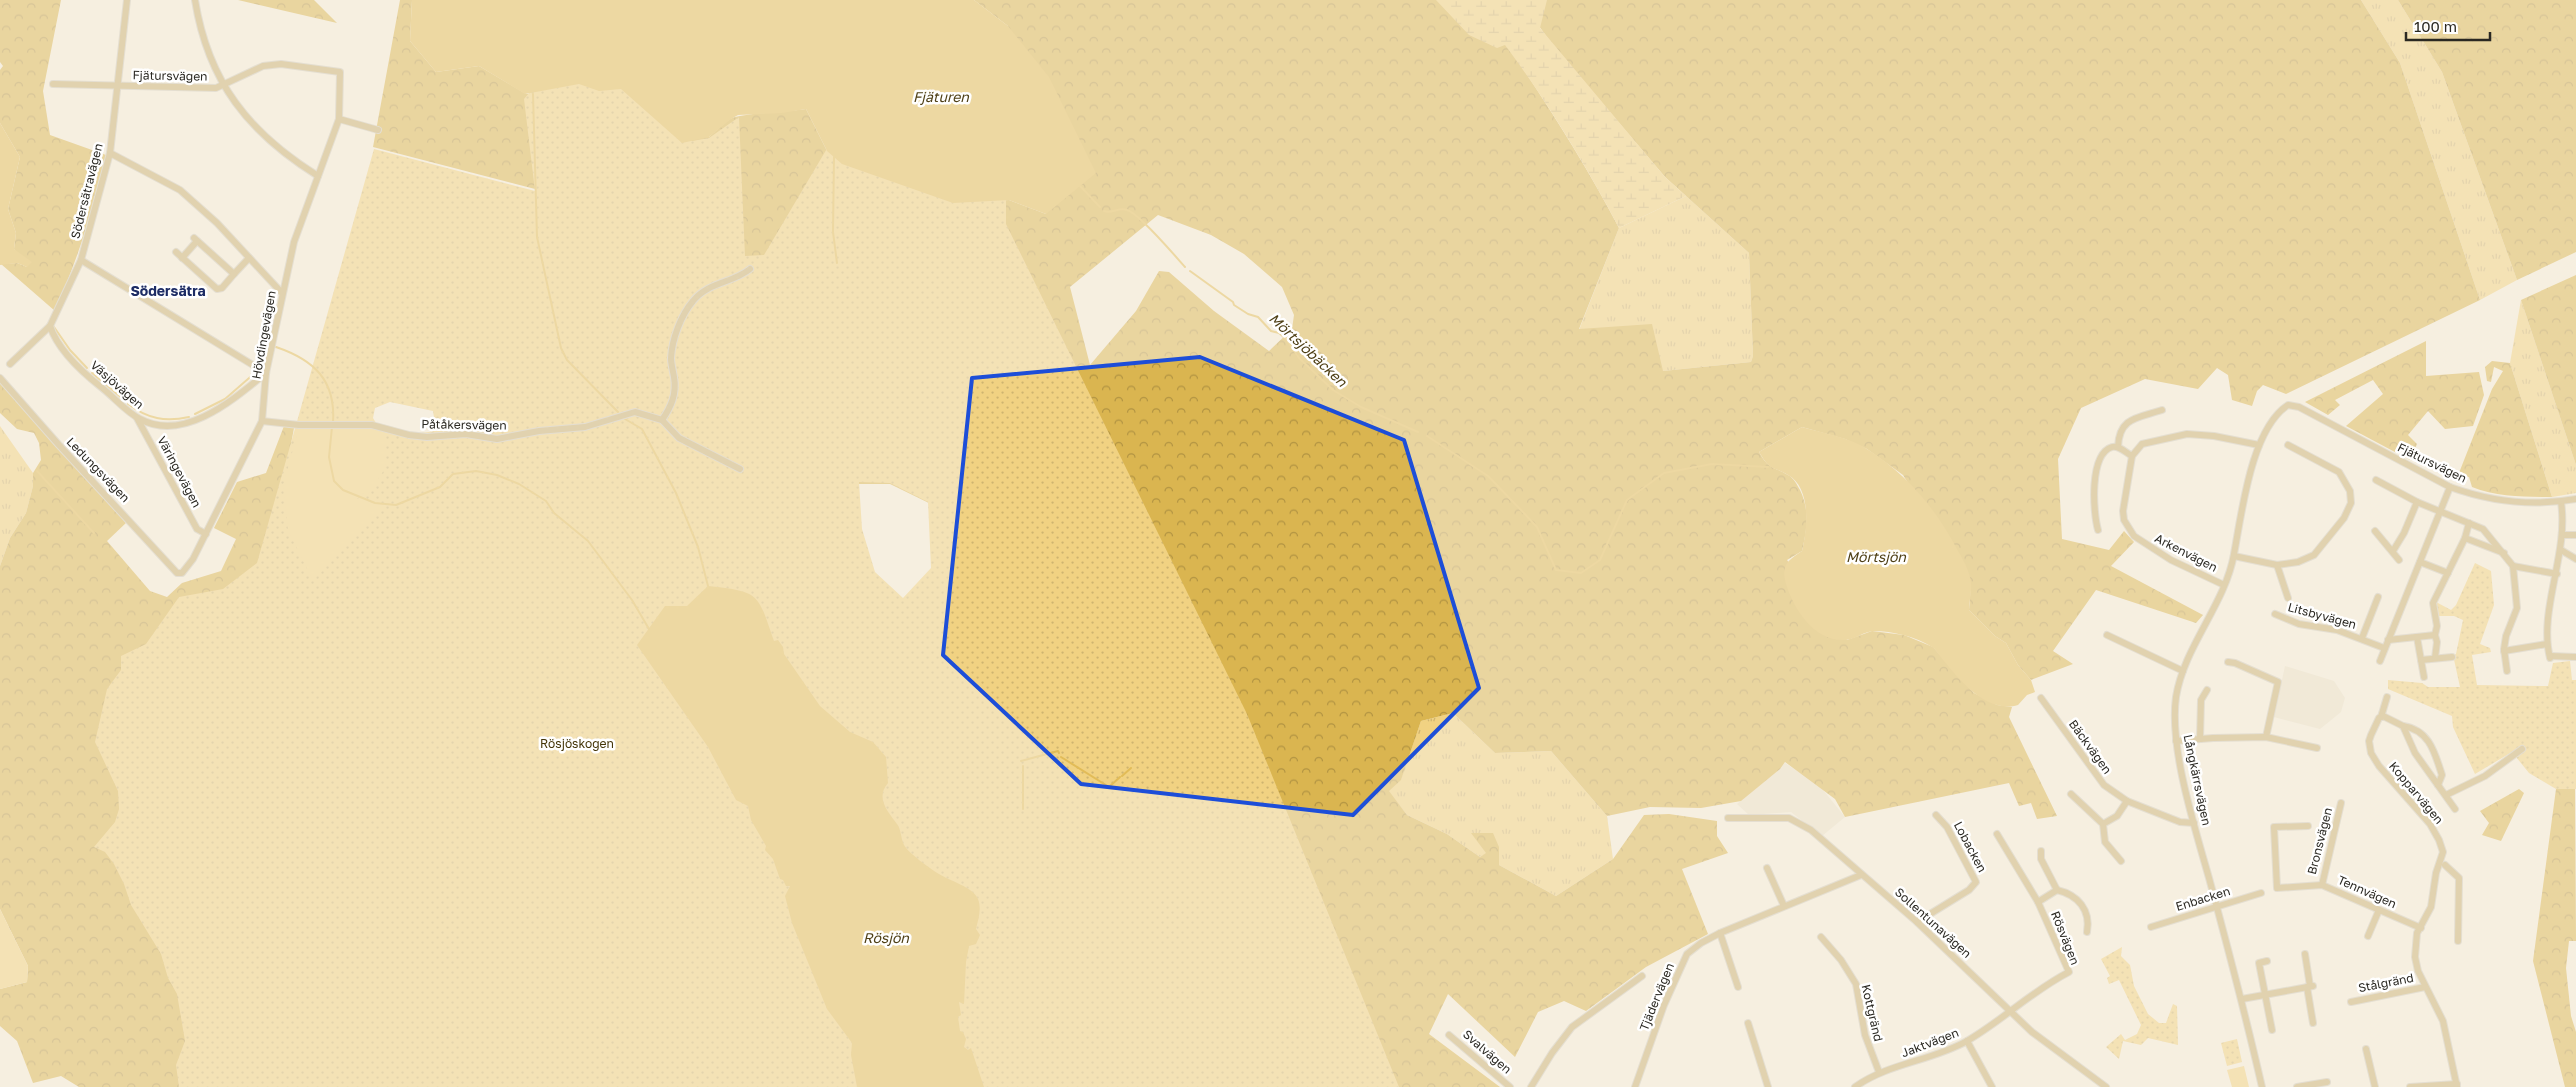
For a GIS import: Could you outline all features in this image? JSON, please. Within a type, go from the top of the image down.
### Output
[{"type":"street","name":"Södersätravägen","points":[[10,364],[50,326],[81,260],[110,153],[127,0]]},
{"type":"street","points":[[195,0],[200,32],[223,85],[260,133],[295,162],[318,176]]},
{"type":"street","name":"Fjätursvägen","points":[[53,84],[196,88],[223,85],[263,66],[281,64],[340,72]]},
{"type":"street","name":"Hövdingevägen","points":[[182,573],[193,559],[262,421],[266,373],[294,242],[339,119],[340,72]]},
{"type":"street","points":[[339,119],[378,130]]},
{"type":"street","points":[[110,153],[180,190],[217,223],[282,293]]},
{"type":"street","points":[[182,258],[196,240],[234,274]]},
{"type":"street","points":[[176,252],[217,289],[222,288],[249,258]]},
{"type":"street","points":[[81,260],[266,373]]},
{"type":"street","points":[[740,469],[679,438],[662,420],[672,406],[676,388],[671,359],[683,317],[693,301],[704,291],[716,284],[739,277],[750,269]]},
{"type":"street","name":"Väsjövägen","points":[[50,326],[56,338],[86,375],[137,418],[154,424],[185,423],[234,399],[266,373]]},
{"type":"street","name":"Ledungsvägen","points":[[0,378],[58,445],[178,573],[182,573]]},
{"type":"street","name":"Fjätursvägen","points":[[2288,405],[2299,407],[2450,488],[2500,501],[2538,504],[2576,499]]},
{"type":"street","name":"Långkärrsvägen","points":[[2262,1087],[2242,999],[2194,823],[2176,741],[2176,700],[2183,671],[2224,585],[2234,556],[2259,445],[2270,423],[2279,411],[2288,405]]},
{"type":"street","points":[[2118,447],[2118,432],[2123,425],[2162,410]]},
{"type":"street","name":"Påtåkersvägen","points":[[262,421],[299,425],[372,425],[409,435],[427,437],[466,434],[497,439],[539,431],[585,427],[630,412],[649,415],[662,420]]},
{"type":"street","name":"Väringevägen","points":[[137,418],[197,528],[206,534]]},
{"type":"street","points":[[2098,530],[2095,518],[2096,470],[2104,453],[2111,447],[2118,447],[2132,456],[2142,444],[2187,434],[2214,436],[2259,445]]},
{"type":"street","points":[[2234,556],[2278,565],[2298,562],[2314,555],[2344,518],[2351,503],[2350,491],[2339,472],[2288,445]]},
{"type":"street","name":"Arkenvägen","points":[[2132,456],[2123,511],[2124,520],[2134,536],[2171,560],[2224,585]]},
{"type":"street","points":[[2376,480],[2417,502],[2483,528],[2505,554],[2513,566],[2517,608],[2506,636],[2504,651],[2507,671]]},
{"type":"street","points":[[2380,661],[2450,488]]},
{"type":"street","points":[[2393,551],[2404,533],[2417,502]]},
{"type":"street","points":[[2561,502],[2563,535],[2546,644],[2550,657],[2576,657]]},
{"type":"street","points":[[2436,658],[2437,642],[2435,635],[2437,626],[2433,603],[2465,538],[2469,524]]},
{"type":"street","points":[[2375,531],[2399,560]]},
{"type":"street","points":[[2563,535],[2576,535]]},
{"type":"street","points":[[2465,538],[2505,554]]},
{"type":"street","points":[[2561,550],[2576,559]]},
{"type":"street","points":[[2420,562],[2448,573]]},
{"type":"street","points":[[2278,565],[2288,598]]},
{"type":"street","points":[[2513,566],[2557,574]]},
{"type":"street","name":"Litsbyvägen","points":[[2362,638],[2378,597]]},
{"type":"street","name":"Litsbyvägen","points":[[2275,614],[2300,624],[2337,630],[2384,648]]},
{"type":"street","points":[[2107,635],[2183,671]]},
{"type":"street","points":[[2388,640],[2435,635]]},
{"type":"street","points":[[2417,637],[2424,677]]},
{"type":"street","points":[[2504,651],[2546,644]]},
{"type":"street","points":[[2421,660],[2452,657]]},
{"type":"street","points":[[2228,662],[2235,663],[2278,682],[2266,738]]},
{"type":"street","points":[[2200,739],[2201,700],[2207,690]]},
{"type":"street","points":[[2387,697],[2381,717],[2411,728],[2431,743],[2442,775],[2438,785]]},
{"type":"street","name":"Bäckvägen","points":[[2041,698],[2104,785],[2127,801],[2180,822],[2194,823]]},
{"type":"street","name":"Kopparvägen","points":[[2381,717],[2369,741],[2372,753],[2377,763],[2430,824],[2443,852],[2436,872],[2431,907],[2416,939],[2415,957],[2425,987],[2436,1004],[2443,1021],[2457,1085]]},
{"type":"street","points":[[2404,726],[2415,753],[2455,809]]},
{"type":"street","points":[[2176,741],[2266,738],[2317,748]]},
{"type":"street","points":[[2446,795],[2486,776],[2522,749]]},
{"type":"street","points":[[2071,794],[2103,824],[2105,842],[2121,861]]},
{"type":"street","points":[[2103,824],[2116,816],[2127,801]]},
{"type":"street","name":"Bronsvägen","points":[[2322,885],[2341,803]]},
{"type":"street","name":"Lobacken","points":[[1918,922],[1969,890],[1976,882],[1947,827],[1936,815]]},
{"type":"street","name":"Sollentunavägen","points":[[1728,818],[1789,818],[1811,830],[1918,922],[2032,1032],[2106,1087]]},
{"type":"street","name":"Tennvägen","points":[[2308,826],[2274,827],[2277,888],[2322,885],[2421,928]]},
{"type":"street","name":"Rösvägen","points":[[1996,834],[2038,902],[2069,972],[2009,1011]]},
{"type":"street","points":[[2041,850],[2041,860],[2057,890]]},
{"type":"street","points":[[2445,865],[2459,878],[2458,941]]},
{"type":"street","points":[[1767,868],[1784,906]]},
{"type":"street","name":"Tjädervägen","points":[[1635,1087],[1664,1005],[1687,954],[1701,943],[1720,933],[1862,875]]},
{"type":"street","name":"Rösvägen","points":[[2038,902],[2057,890],[2068,893],[2079,901],[2087,915],[2088,932]]},
{"type":"street","name":"Enbacken","points":[[2151,927],[2261,893]]},
{"type":"street","points":[[2368,936],[2379,910]]},
{"type":"street","points":[[1720,933],[1738,987]]},
{"type":"street","name":"Kottgränd","points":[[1821,937],[1841,960],[1856,984],[1865,1036],[1879,1072]]},
{"type":"street","points":[[2305,954],[2313,1023]]},
{"type":"street","points":[[2267,961],[2259,962],[2272,1030]]},
{"type":"street","points":[[1531,1087],[1552,1053],[1572,1027],[1642,976]]},
{"type":"street","points":[[2242,999],[2310,986]]},
{"type":"street","name":"Stålgränd","points":[[2351,1002],[2425,987]]},
{"type":"street","name":"Jaktvägen","points":[[1855,1087],[1879,1072],[1927,1057],[1967,1041],[2009,1011]]},
{"type":"street","points":[[1748,1023],[1768,1087]]},
{"type":"street","name":"Svalvägen","points":[[1449,1035],[1510,1087]]},
{"type":"street","points":[[1967,1041],[1992,1087]]},
{"type":"street","points":[[2366,1049],[2375,1087]]},
{"type":"street","points":[[2297,1087],[2327,1082]]},
{"type":"street","points":[[2410,1087],[2457,1085]]},
{"type":"highlighted area","points":[[1200,357],[1404,440],[1479,688],[1353,815],[1081,784],[943,655],[972,378]]},
{"type":"shaded area","points":[[2285,666],[2334,681],[2345,698],[2341,712],[2320,729],[2274,717]]},
{"type":"shaded area","points":[[1785,763],[1819,785],[1845,817],[1822,836],[1791,812],[1749,815],[1737,804]]},
{"type":"green space","points":[[0,0],[61,0],[43,91],[50,135],[106,155],[84,234],[55,311],[1,264],[17,263],[27,267],[14,249],[16,233],[8,209],[20,157],[0,123],[0,70],[3,66],[0,62]]},
{"type":"green space","points":[[238,0],[314,0],[337,23]]},
{"type":"green space","points":[[400,0],[412,0],[410,41],[436,72],[479,66],[526,94],[533,94],[709,137],[727,121],[735,117],[806,109],[827,151],[953,203],[1009,200],[1046,214],[1008,26],[974,0],[1477,0],[1569,140],[1619,228],[1579,329],[1652,324],[1663,371],[1751,362],[1753,356],[1749,253],[1665,177],[1552,44],[1520,0],[2361,0],[2400,63],[2480,300],[2286,394],[2263,385],[2257,391],[2252,406],[2232,400],[2228,375],[2217,368],[2198,389],[2145,379],[2081,408],[2058,459],[2062,539],[2109,550],[2124,531],[2134,542],[2111,566],[2203,615],[2196,623],[2096,590],[2053,651],[2073,664],[2031,680],[2018,665],[2006,643],[1995,636],[1969,610],[1971,584],[1903,475],[1867,449],[1845,439],[1802,427],[1759,452],[1769,465],[1792,478],[1800,490],[1806,513],[1804,543],[1802,551],[1787,560],[1847,640],[1872,631],[1904,635],[1933,647],[1974,693],[1997,705],[2012,707],[2009,717],[2057,816],[2037,819],[2031,803],[2019,806],[2009,783],[1845,817],[1835,799],[1785,762],[1780,769],[1741,801],[1701,808],[1650,807],[1607,816],[1551,751],[1495,753],[1453,713],[1421,721],[1401,780],[1389,791],[1407,815],[1447,834],[1480,857],[1486,853],[1471,833],[1493,833],[1499,847],[1499,865],[1556,896],[1613,859],[1644,815],[1669,814],[1717,821],[1717,836],[1728,853],[1682,869],[1708,934],[1646,967],[1586,1011],[1564,1001],[1538,1012],[1515,1057],[1448,994],[1429,1034],[1500,1087],[985,1087],[975,688],[933,505],[890,484],[857,484],[857,1087],[79,1087],[61,1076],[33,1083],[17,1041],[0,1026],[0,989],[27,982],[28,966],[0,909],[0,566],[10,538],[26,513],[33,486],[33,473],[41,460],[39,443],[34,433],[17,429],[0,413],[0,383],[127,522],[107,541],[150,591],[167,597],[182,583],[221,571],[236,539],[214,528],[237,482],[266,473],[284,426],[294,428],[283,487],[469,695],[539,190],[373,147]],"holes":[[[1158,215],[1211,235],[1244,254],[1282,287],[1294,315],[1292,329],[1269,351],[1214,311],[1169,272],[1159,271],[1136,311],[1090,365],[1070,287]]]},
{"type":"green space","points":[[1436,0],[1547,0],[1540,28],[1665,177],[1686,196],[1619,228],[1565,134],[1505,45],[1497,48],[1469,35]]},
{"type":"green space","points":[[2361,0],[2398,0],[2442,72],[2517,280],[2480,300],[2400,63]]},
{"type":"green space","points":[[2398,0],[2576,0],[2576,252],[2517,280],[2442,72]]},
{"type":"green space","name":"Rösjöskogen","points":[[603,73],[692,141],[709,138],[739,117],[745,256],[764,255],[835,135],[1006,193],[1006,224],[1247,714],[1399,1087],[179,1087],[176,1065],[185,1041],[177,994],[168,978],[161,954],[131,905],[124,884],[114,864],[105,852],[94,847],[115,822],[119,809],[118,791],[95,742],[107,689],[121,670],[121,656],[146,644],[179,597],[223,589],[257,563],[374,149],[535,191],[524,99],[544,75]],"holes":[[[390,402],[433,411],[436,430],[421,433],[376,423],[373,418],[375,408]],[[859,482],[890,483],[928,502],[931,568],[903,598],[875,572],[862,529]]]},
{"type":"green space","points":[[1686,196],[1749,253],[1753,356],[1751,362],[1663,371],[1579,330],[1619,228]]},
{"type":"green space","points":[[2576,275],[2576,465],[2521,300]]},
{"type":"green space","points":[[2521,300],[2576,465],[2576,493],[2552,497],[2510,363]]},
{"type":"green space","points":[[2426,341],[2426,376],[2479,372],[2484,395],[2473,426],[2445,429],[2428,411],[2408,435],[2417,444],[2410,460],[2346,426],[2383,394],[2373,380],[2335,400],[2340,405],[2328,415],[2305,402]]},
{"type":"green space","points":[[2492,361],[2510,363],[2552,497],[2491,493],[2472,487],[2469,477],[2457,478],[2492,389],[2503,371],[2494,367],[2491,382],[2487,381],[2485,367]]},
{"type":"green space","points":[[0,426],[33,473],[33,486],[26,513],[10,538],[0,566]]},
{"type":"green space","points":[[299,427],[384,429],[386,467],[369,493],[362,494],[357,499],[383,505],[313,581],[288,530],[283,486]]},
{"type":"green space","points":[[2475,563],[2491,571],[2494,605],[2480,644],[2490,648],[2491,652],[2472,655],[2477,685],[2548,686],[2553,663],[2570,661],[2572,680],[2576,680],[2576,789],[2556,789],[2529,773],[2512,752],[2475,774],[2453,727],[2452,716],[2388,689],[2388,680],[2422,683],[2428,687],[2460,687],[2453,655],[2456,654],[2463,620],[2454,616],[2436,616],[2436,602],[2451,610],[2456,605]]},
{"type":"green space","points":[[1453,713],[1495,753],[1551,751],[1607,816],[1613,859],[1556,896],[1499,865],[1499,847],[1480,857],[1447,834],[1407,815],[1388,791],[1401,779],[1421,721]]},
{"type":"green space","points":[[2575,788],[2576,941],[2569,941],[2566,968],[2571,1016],[2576,1032],[2576,1087],[2565,1087],[2533,961],[2556,789]]},
{"type":"green space","points":[[2519,789],[2524,793],[2501,841],[2482,835],[2489,823],[2480,811]]},
{"type":"green space","points":[[0,909],[28,966],[27,982],[0,989]]},
{"type":"green space","points":[[2122,947],[2121,956],[2130,965],[2134,986],[2148,1014],[2159,1023],[2166,1023],[2173,1004],[2177,1006],[2178,1045],[2148,1038],[2141,1045],[2123,1041],[2119,1059],[2106,1047],[2121,1034],[2125,1040],[2137,1034],[2141,1025],[2119,980],[2109,984],[2107,978],[2110,976],[2101,959]]},
{"type":"green space","points":[[2237,1039],[2242,1062],[2227,1066],[2221,1043]]},
{"type":"green space","points":[[2244,1066],[2249,1087],[2232,1087],[2227,1070]]},
{"type":"water","name":"Fjäturen","points":[[412,0],[974,0],[1008,26],[1049,77],[1096,173],[1046,214],[1009,200],[953,203],[842,164],[827,151],[806,109],[782,113],[738,115],[709,137],[682,143],[621,89],[599,91],[579,84],[525,94],[479,66],[436,72],[410,41]]},
{"type":"water","points":[[0,123],[20,157],[8,209],[16,233],[14,249],[32,262],[27,267],[17,263],[0,265]]},
{"type":"water","name":"Mörtsjön","points":[[1802,427],[1844,438],[1860,445],[1882,459],[1920,494],[1941,521],[1966,567],[1971,583],[1969,610],[1995,636],[2006,643],[2018,665],[2031,680],[2035,692],[2027,695],[2018,705],[2007,707],[1996,705],[1986,701],[1967,687],[1934,648],[1926,643],[1896,633],[1881,631],[1867,632],[1849,640],[1834,639],[1824,636],[1807,622],[1794,604],[1786,584],[1784,572],[1786,564],[1802,551],[1806,521],[1804,499],[1796,481],[1769,465],[1759,452]]},
{"type":"water","name":"Rösjön","points":[[708,586],[738,590],[754,597],[764,613],[774,641],[778,640],[783,647],[784,654],[820,706],[850,732],[873,742],[886,757],[888,783],[883,794],[884,805],[898,826],[906,848],[935,872],[971,891],[978,899],[980,911],[976,929],[980,935],[976,944],[969,946],[966,962],[964,1004],[959,1002],[961,1015],[958,1017],[960,1031],[963,1032],[966,1039],[964,1047],[968,1050],[971,1048],[984,1087],[857,1087],[851,1055],[852,1043],[827,1009],[792,923],[785,896],[790,886],[786,886],[783,880],[780,879],[773,859],[765,850],[766,846],[751,820],[748,806],[736,800],[708,747],[637,645],[665,606],[687,606]]},
{"type":"waterway","points":[[533,94],[537,237],[561,348],[567,360],[618,412]]},
{"type":"waterway","points":[[834,157],[833,232],[837,263]]},
{"type":"waterway","points":[[1080,186],[1100,207]]},
{"type":"waterway","name":"Mörtsjöbäcken","points":[[1104,211],[1110,212],[1124,209],[1133,213],[1148,226],[1185,267]]},
{"type":"waterway","name":"Mörtsjöbäcken","points":[[1190,271],[1233,302],[1234,305],[1248,314],[1258,317],[1271,331],[1279,333],[1287,340],[1299,358],[1333,390],[1361,407],[1418,432]]},
{"type":"waterway","points":[[54,327],[70,350],[87,368]]},
{"type":"waterway","points":[[276,347],[301,358],[312,365],[320,374],[331,395],[333,423]]},
{"type":"waterway","points":[[195,414],[225,399],[256,372]]},
{"type":"waterway","points":[[92,373],[123,399]]},
{"type":"waterway","points":[[128,404],[143,413],[157,418],[189,417]]},
{"type":"waterway","points":[[625,419],[642,429],[676,493],[698,547],[708,586]]},
{"type":"waterway","points":[[332,427],[329,457],[334,481],[343,490],[375,503],[396,505],[440,487],[453,474],[476,471],[497,475],[519,484],[546,501],[554,513],[588,541],[632,600],[649,629]]},
{"type":"waterway","name":"Mörtsjöbäcken","points":[[1427,436],[1488,476],[1519,508],[1537,527],[1556,570],[1581,573],[1600,560],[1627,500],[1664,473],[1712,464],[1768,467]]},
{"type":"waterway","points":[[37,471],[94,533]]},
{"type":"waterway","points":[[1021,761],[1058,751],[1059,753]]},
{"type":"waterway","points":[[1061,757],[1109,787],[1120,777]]},
{"type":"waterway","points":[[1023,766],[1023,809]]},
{"type":"waterway","points":[[1122,776],[1131,768]]},
{"type":"district","name":"Södersätra","points":[[168,291]]}]
